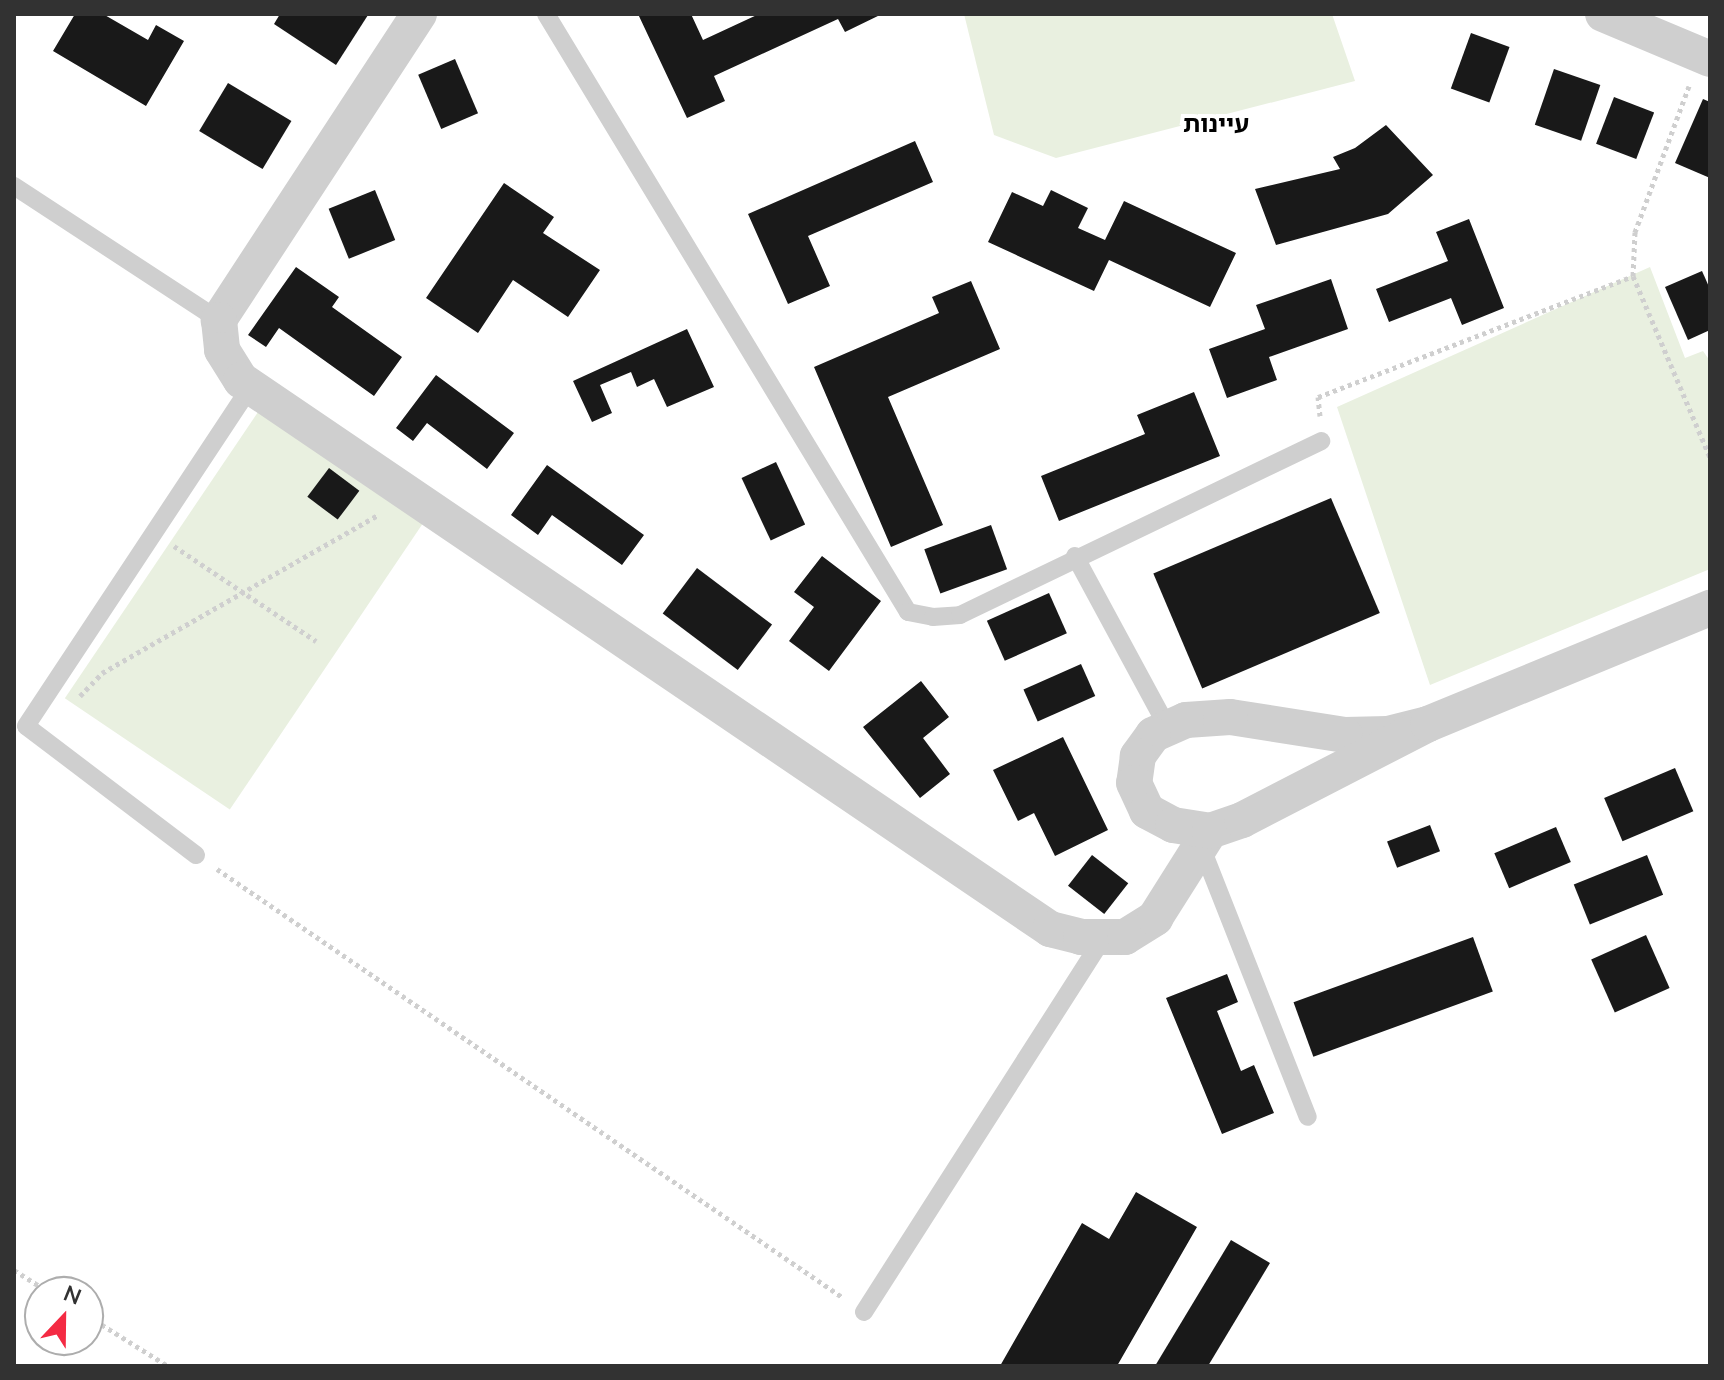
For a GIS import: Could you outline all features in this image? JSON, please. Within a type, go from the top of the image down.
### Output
[{"type":"street","points":[[419,14],[219,320],[222,350],[241,380],[1050,929],[1081,937],[1125,937],[1155,918],[1206,839],[1428,724],[1710,608]]},
{"type":"street","points":[[1603,14],[1705,57]]},
{"type":"street","points":[[1206,839],[1147,811],[1134,783],[1138,756],[1153,735],[1186,720],[1230,717],[1345,735],[1388,734],[1428,724]]},
{"type":"lane","points":[[546,14],[908,612],[933,617],[960,615],[1075,556],[1321,441]]},
{"type":"lane","points":[[14,186],[219,320]]},
{"type":"lane","points":[[196,855],[26,726],[251,386]]},
{"type":"lane","points":[[1075,556],[1168,728]]},
{"type":"lane","points":[[1206,839],[1308,1117]]},
{"type":"lane","points":[[864,1312],[1104,937]]},
{"type":"path","points":[[1705,57],[1635,232],[1633,276],[1710,457]]},
{"type":"path","points":[[1321,441],[1318,397],[1633,276]]},
{"type":"path","points":[[41,738],[102,673],[411,495]]},
{"type":"path","points":[[154,532],[316,641]]},
{"type":"path","points":[[196,855],[864,1312]]},
{"type":"path","points":[[104,1326],[168,1366]]},
{"type":"green space","points":[[964,14],[1332,14],[1355,81],[1056,158],[994,135]]},
{"type":"green space","points":[[1650,267],[1685,358],[1703,351],[1710,361],[1710,569],[1430,685],[1337,407]]},
{"type":"green space","points":[[260,409],[425,520],[230,810],[65,698]]},
{"type":"building","points":[[75,14],[103,14],[148,40],[156,25],[184,41],[146,106],[53,51]]},
{"type":"building","points":[[280,14],[368,15],[336,65],[274,24]]},
{"type":"building","points":[[638,14],[691,14],[703,40],[759,14],[882,14],[845,32],[838,19],[714,76],[725,101],[687,118]]},
{"type":"building","points":[[1471,33],[1510,47],[1489,102],[1451,88]]},
{"type":"building","points":[[455,59],[478,113],[441,129],[418,75]]},
{"type":"building","points":[[1554,69],[1600,85],[1581,141],[1535,125]]},
{"type":"building","points":[[228,83],[291,121],[263,169],[199,131]]},
{"type":"building","points":[[1614,97],[1654,112],[1636,159],[1596,144]]},
{"type":"building","points":[[1703,99],[1710,102],[1710,178],[1675,163]]},
{"type":"building","points":[[1386,125],[1433,175],[1388,214],[1276,245],[1255,189],[1340,169],[1333,157],[1355,148]]},
{"type":"building","points":[[915,141],[933,182],[808,236],[830,286],[788,304],[748,214]]},
{"type":"building","points":[[504,183],[554,217],[543,233],[600,270],[568,317],[513,280],[478,333],[426,298]]},
{"type":"building","points":[[375,190],[395,240],[349,259],[329,209]]},
{"type":"building","points":[[1051,190],[1088,208],[1078,228],[1105,240],[1124,201],[1236,253],[1210,307],[1109,260],[1094,291],[988,242],[1012,192],[1043,206]]},
{"type":"building","points":[[1469,219],[1504,308],[1462,325],[1451,298],[1389,322],[1376,289],[1448,261],[1436,232]]},
{"type":"building","points":[[296,267],[339,297],[332,307],[402,357],[374,396],[279,328],[266,347],[248,335]]},
{"type":"building","points":[[1702,271],[1710,289],[1710,330],[1688,340],[1665,287]]},
{"type":"building","points":[[1331,279],[1348,329],[1269,357],[1277,380],[1227,398],[1209,349],[1265,329],[1256,305]]},
{"type":"building","points":[[971,281],[1000,349],[888,397],[943,525],[891,547],[814,367],[939,313],[932,297]]},
{"type":"building","points":[[687,329],[714,387],[667,407],[654,379],[637,387],[631,372],[600,385],[612,413],[592,422],[573,381]]},
{"type":"building","points":[[436,375],[514,433],[487,469],[427,423],[413,441],[396,428]]},
{"type":"building","points":[[1194,392],[1220,456],[1059,521],[1041,476],[1145,434],[1137,415]]},
{"type":"building","points":[[776,462],[805,525],[771,541],[742,478]]},
{"type":"building","points":[[547,465],[644,535],[622,565],[552,515],[538,535],[511,515]]},
{"type":"building","points":[[329,468],[359,491],[338,520],[307,497]]},
{"type":"building","points":[[1331,498],[1380,613],[1202,688],[1153,573]]},
{"type":"building","points":[[991,525],[1007,569],[940,593],[924,549]]},
{"type":"building","points":[[822,556],[881,601],[829,671],[789,641],[814,607],[794,592]]},
{"type":"building","points":[[697,568],[772,625],[738,670],[663,614]]},
{"type":"building","points":[[1049,593],[1067,633],[1005,661],[987,621]]},
{"type":"building","points":[[1081,664],[1095,696],[1038,722],[1023,690]]},
{"type":"building","points":[[921,681],[949,717],[923,738],[950,774],[920,798],[863,727]]},
{"type":"building","points":[[1063,737],[1108,830],[1055,856],[1034,813],[1018,821],[993,770]]},
{"type":"building","points":[[1675,768],[1693,811],[1622,841],[1604,798]]},
{"type":"building","points":[[1430,825],[1440,851],[1397,868],[1387,841]]},
{"type":"building","points":[[1556,827],[1571,862],[1509,888],[1494,853]]},
{"type":"building","points":[[1092,855],[1128,883],[1104,914],[1068,886]]},
{"type":"building","points":[[1647,855],[1663,895],[1590,924],[1574,885]]},
{"type":"building","points":[[1646,935],[1670,988],[1615,1012],[1591,959]]},
{"type":"building","points":[[1473,937],[1493,992],[1313,1057],[1294,1002]]},
{"type":"building","points":[[1227,974],[1238,1002],[1217,1011],[1241,1071],[1254,1065],[1274,1113],[1222,1134],[1166,998]]},
{"type":"building","points":[[1136,1192],[1197,1227],[1117,1366],[1000,1366],[1082,1223],[1109,1239]]},
{"type":"building","points":[[1231,1240],[1270,1263],[1208,1366],[1155,1366]]},
{"type":"district","name":"עיינות","points":[[1216,125]]}]
